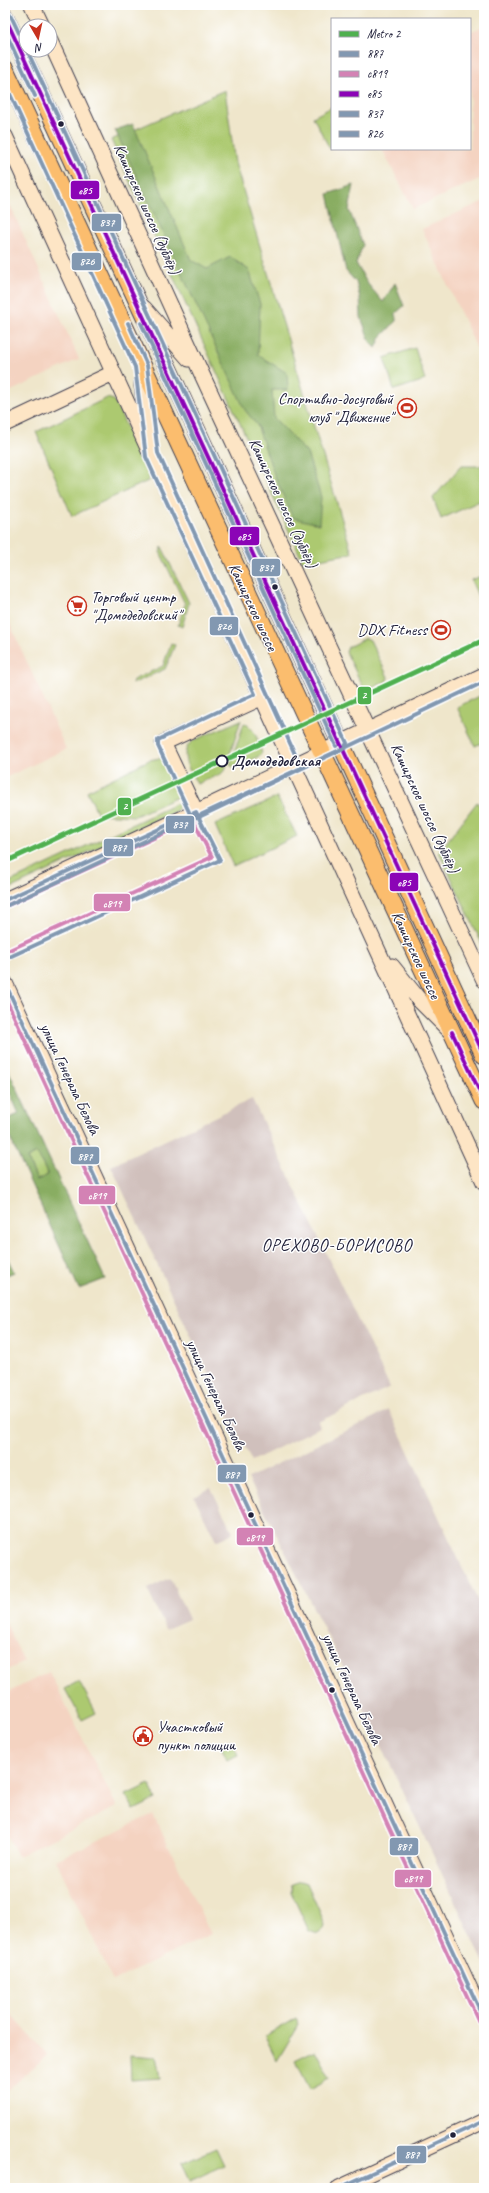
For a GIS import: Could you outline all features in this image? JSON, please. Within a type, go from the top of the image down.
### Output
[{"type":"main road","points":[[32,5],[38,18]]},
{"type":"main road","name":"Каширское шоссе","points":[[5,17],[482,1047]]},
{"type":"main road","name":"Каширское шоссе (дублёр)","points":[[58,58],[204,379],[369,730],[484,980]]},
{"type":"main road","name":"Каширское шоссе","points":[[5,69],[141,366],[484,1101]]},
{"type":"main road","points":[[5,136],[484,1182]]},
{"type":"main road","points":[[136,298],[160,327],[182,348],[204,379]]},
{"type":"main road","points":[[141,366],[142,386],[152,455]]},
{"type":"main road","points":[[5,424],[113,373]]},
{"type":"main road","points":[[5,900],[196,812],[484,675]]},
{"type":"main road","points":[[196,812],[163,743],[263,698]]},
{"type":"main road","points":[[377,946],[421,1002],[453,1033]]},
{"type":"main road","name":"улица Генерала Белова","points":[[5,983],[484,2019]]},
{"type":"main road","points":[[339,2188],[484,2121]]},
{"type":"shaded area","points":[[484,26],[484,177],[413,209],[383,150],[471,150],[471,32]]},
{"type":"shaded area","points":[[5,194],[79,359],[9,392],[5,382]]},
{"type":"shaded area","points":[[484,201],[484,364],[422,229]]},
{"type":"shaded area","points":[[5,613],[66,749],[5,778]]},
{"type":"shaded area","points":[[252,1099],[390,1387],[318,1422],[320,1427],[252,1461],[226,1411],[111,1166]]},
{"type":"shaded area","points":[[389,1410],[484,1614],[484,1963],[365,1711],[248,1478]]},
{"type":"shaded area","points":[[211,1488],[233,1533],[216,1541],[194,1496]]},
{"type":"shaded area","points":[[170,1578],[189,1619],[166,1629],[147,1589]]},
{"type":"shaded area","points":[[5,1621],[24,1662],[5,1671]]},
{"type":"shaded area","points":[[49,1672],[117,1807],[18,1856],[5,1830],[5,1694]]},
{"type":"shaded area","points":[[153,1814],[211,1934],[113,1981],[56,1860]]},
{"type":"shaded area","points":[[5,2007],[47,2055],[5,2093]]},
{"type":"green space","points":[[225,90],[235,163],[352,553],[303,562],[111,140]]},
{"type":"green space","points":[[331,108],[331,148],[330,149],[313,117]]},
{"type":"green space","points":[[133,124],[191,260],[207,269],[230,257],[249,270],[260,304],[258,355],[287,373],[288,390],[272,390],[274,418],[307,453],[321,497],[319,524],[293,518],[275,477],[257,425],[245,410],[115,130]]},
{"type":"green space","points":[[354,185],[349,210],[363,245],[356,263],[367,283],[383,302],[395,283],[404,306],[396,313],[396,321],[381,337],[376,348],[370,342],[361,317],[360,298],[356,282],[346,271],[328,194]]},
{"type":"green space","points":[[415,348],[425,380],[394,390],[384,358]]},
{"type":"green space","points":[[107,398],[114,400],[150,476],[148,481],[72,516],[36,432]]},
{"type":"green space","points":[[484,464],[484,499],[441,519],[433,498],[461,466],[480,466]]},
{"type":"green space","points":[[162,547],[189,603],[182,627],[178,625],[185,604],[160,552]]},
{"type":"green space","points":[[484,575],[484,610],[471,580]]},
{"type":"green space","points":[[366,638],[370,640],[388,677],[387,681],[368,690],[364,689],[346,652],[348,647]]},
{"type":"green space","points":[[171,643],[175,645],[165,669],[132,684],[133,680],[163,666]]},
{"type":"green space","points":[[484,694],[484,742],[475,746],[457,707]]},
{"type":"green space","points":[[241,720],[225,770],[221,774],[197,784],[186,762],[185,752],[188,746],[192,741]]},
{"type":"green space","points":[[244,723],[254,732],[262,753],[258,757],[233,767],[230,765]]},
{"type":"green space","points":[[160,758],[164,760],[182,795],[135,816],[98,814],[87,791],[149,760]]},
{"type":"green space","points":[[277,797],[297,836],[233,866],[215,825]]},
{"type":"green space","points":[[184,800],[176,811],[5,891],[5,884]]},
{"type":"green space","points":[[477,802],[484,813],[484,948],[439,852]]},
{"type":"green space","points":[[5,1063],[105,1279],[79,1289],[5,1127],[5,1115],[7,1119],[19,1114],[9,1091],[5,1093]],"holes":[[[37,1153],[48,1175],[37,1180],[27,1158]]]},
{"type":"green space","points":[[37,1153],[48,1175],[37,1180],[27,1158]]},
{"type":"green space","points":[[5,1253],[14,1272],[5,1276]]},
{"type":"green space","points":[[79,1681],[96,1713],[82,1720],[65,1689]]},
{"type":"green space","points":[[231,1740],[238,1755],[227,1760],[220,1745]]},
{"type":"green space","points":[[149,1784],[156,1799],[134,1810],[126,1795]]},
{"type":"green space","points":[[301,1881],[307,1883],[325,1924],[324,1929],[318,1934],[309,1931],[291,1892],[292,1884]]},
{"type":"green space","points":[[296,2018],[299,2024],[277,2061],[265,2036]]},
{"type":"green space","points":[[315,2050],[330,2078],[310,2089],[295,2060]]},
{"type":"green space","points":[[130,2055],[156,2057],[160,2078],[131,2080]]},
{"type":"green space","points":[[216,2148],[224,2165],[190,2181],[182,2163]]},
{"type":"metro line","name":"2","points":[[5,862],[484,640]]},
{"type":"transit line","name":"837","points":[[10,14],[18,31]]},
{"type":"transit line","name":"е85","points":[[5,17],[484,1055]]},
{"type":"transit line","name":"826","points":[[5,31],[35,96]]},
{"type":"transit line","name":"837","points":[[8,905],[344,748],[347,743],[31,58]]},
{"type":"transit line","name":"826","points":[[5,83],[135,367],[146,457],[255,694],[158,740],[158,746],[191,816],[199,817],[484,682]]},
{"type":"transit line","name":"837","points":[[128,323],[147,365],[158,453],[299,763]]},
{"type":"transit line","name":"826","points":[[141,323],[336,746]]},
{"type":"transit line","name":"887","points":[[5,900],[196,812],[220,860],[5,959]]},
{"type":"transit line","name":"с819","points":[[5,952],[212,857],[193,820],[8,905]]},
{"type":"transit line","name":"887","points":[[5,983],[484,2019]]},
{"type":"transit line","name":"с819","points":[[5,997],[479,2022]]},
{"type":"transit line","name":"е85","points":[[452,1032],[484,1101]]},
{"type":"transit line","name":"887","points":[[339,2188],[484,2121]]},
{"type":"place","name":"Спортивно-досуговый клуб \"Движение\"","points":[[407,408]]},
{"type":"place","name":"Торговый центр \"Домодедовский\"","points":[[77,606]]},
{"type":"place","name":"DDX Fitness","points":[[441,630]]},
{"type":"place","name":"Домодедовская","points":[[222,761]]},
{"type":"place","name":"Участковый пункт полиции","points":[[143,1736]]},
{"type":"district","name":"ОРЕХОВО-БОРИСОВО","points":[[337,1245]]}]
